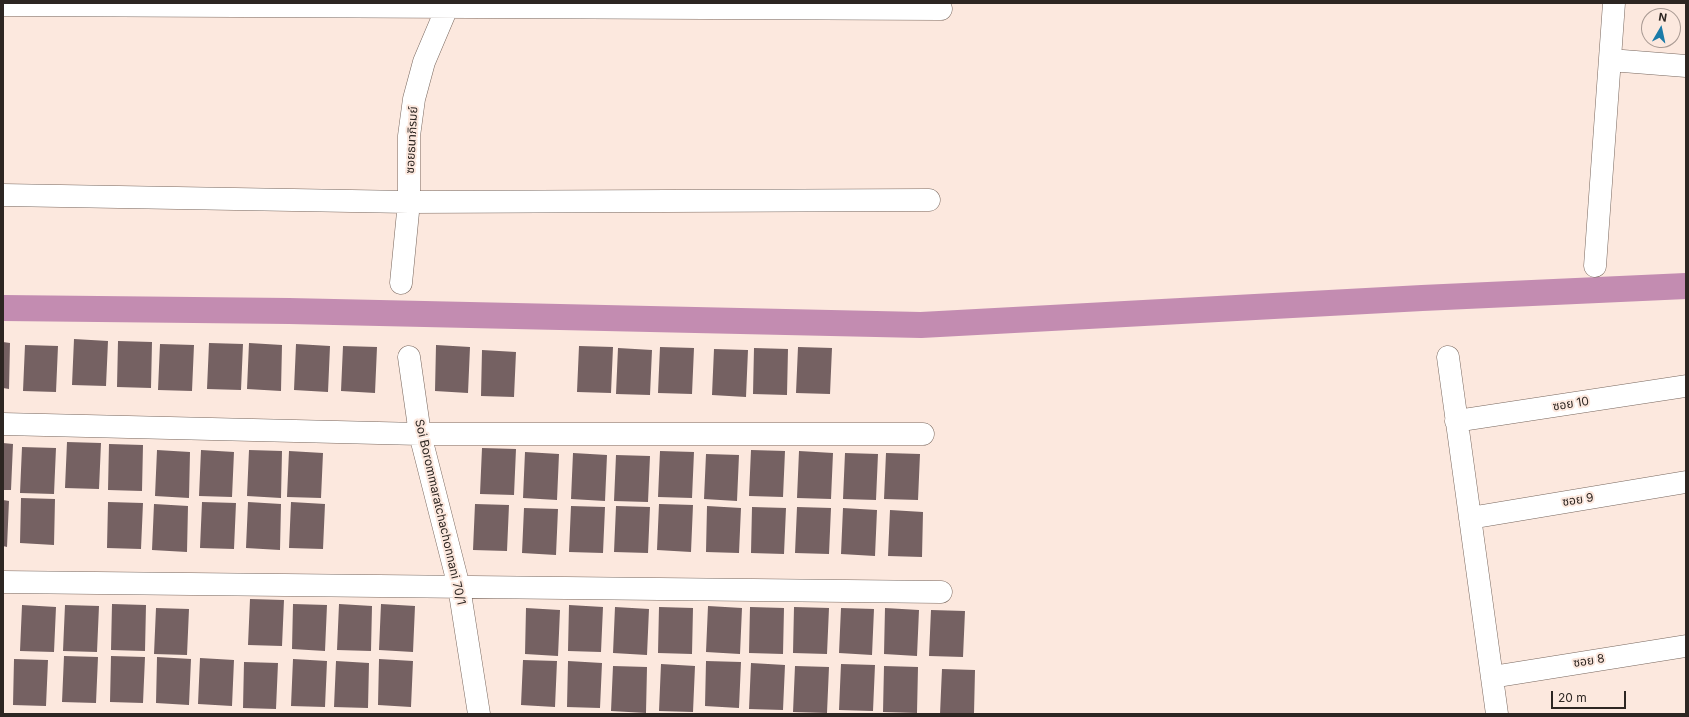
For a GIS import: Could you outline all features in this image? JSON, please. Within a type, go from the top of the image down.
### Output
[{"type":"street","points":[[1594,266],[1614,3]]},
{"type":"street","points":[[3,4],[448,4],[941,9]]},
{"type":"street","name":"ซอยธนาภิรมย์","points":[[401,283],[409,202],[409,136],[414,99],[424,62],[448,4]]},
{"type":"street","points":[[1610,60],[1686,66]]},
{"type":"street","points":[[3,195],[409,202],[929,200]]},
{"type":"street","name":"Soi Borommaratchachonnani 70/1","points":[[409,357],[420,434],[459,587],[479,714]]},
{"type":"street","points":[[1448,357],[1497,714]]},
{"type":"street","name":"ซอย 10","points":[[1456,421],[1686,386]]},
{"type":"street","points":[[3,424],[420,434],[923,434]]},
{"type":"street","name":"ซอย 9","points":[[1470,518],[1686,482]]},
{"type":"street","points":[[3,582],[941,592]]},
{"type":"street","name":"ซอย 8","points":[[1492,677],[1686,646]]},
{"type":"building","points":[[74,339],[108,341],[106,386],[72,385]]},
{"type":"building","points":[[118,341],[152,342],[151,388],[117,387]]},
{"type":"building","points":[[3,342],[10,343],[9,389],[3,388]]},
{"type":"building","points":[[209,343],[243,344],[241,390],[207,389]]},
{"type":"building","points":[[249,343],[282,345],[281,391],[247,389]]},
{"type":"building","points":[[160,344],[194,345],[192,391],[158,390]]},
{"type":"building","points":[[296,344],[330,346],[328,392],[294,390]]},
{"type":"building","points":[[25,345],[58,346],[56,392],[23,391]]},
{"type":"building","points":[[436,345],[470,347],[468,393],[435,391]]},
{"type":"building","points":[[343,346],[377,347],[375,393],[341,391]]},
{"type":"building","points":[[579,346],[613,347],[611,393],[577,392]]},
{"type":"building","points":[[660,347],[694,348],[692,394],[658,393]]},
{"type":"building","points":[[798,347],[832,348],[830,394],[796,393]]},
{"type":"building","points":[[618,348],[652,350],[650,395],[616,394]]},
{"type":"building","points":[[754,348],[788,349],[787,395],[753,394]]},
{"type":"building","points":[[714,349],[748,350],[746,397],[712,395]]},
{"type":"building","points":[[482,350],[516,352],[514,397],[481,396]]},
{"type":"building","points":[[67,442],[101,443],[99,489],[65,488]]},
{"type":"building","points":[[3,443],[13,444],[11,490],[3,490]]},
{"type":"building","points":[[109,444],[143,445],[142,491],[108,490]]},
{"type":"building","points":[[22,447],[56,448],[54,494],[20,493]]},
{"type":"building","points":[[482,448],[516,449],[514,495],[480,494]]},
{"type":"building","points":[[157,450],[190,452],[189,498],[155,496]]},
{"type":"building","points":[[201,450],[234,452],[232,497],[199,496]]},
{"type":"building","points":[[249,450],[282,451],[281,498],[247,496]]},
{"type":"building","points":[[751,450],[785,451],[783,497],[749,496]]},
{"type":"building","points":[[289,451],[323,453],[321,498],[287,497]]},
{"type":"building","points":[[660,451],[694,452],[692,498],[658,497]]},
{"type":"building","points":[[799,451],[833,453],[831,499],[797,498]]},
{"type":"building","points":[[525,452],[559,454],[557,500],[523,498]]},
{"type":"building","points":[[573,453],[607,455],[605,501],[571,499]]},
{"type":"building","points":[[845,453],[878,454],[876,500],[843,499]]},
{"type":"building","points":[[886,453],[920,454],[918,500],[884,499]]},
{"type":"building","points":[[706,454],[739,455],[737,501],[704,499]]},
{"type":"building","points":[[616,455],[650,456],[648,502],[614,501]]},
{"type":"building","points":[[21,498],[55,499],[54,545],[20,543]]},
{"type":"building","points":[[3,500],[9,501],[7,547],[3,546]]},
{"type":"building","points":[[108,502],[143,503],[141,549],[107,548]]},
{"type":"building","points":[[202,502],[236,503],[234,549],[200,548]]},
{"type":"building","points":[[248,502],[281,504],[280,550],[246,548]]},
{"type":"building","points":[[291,502],[325,504],[323,549],[289,548]]},
{"type":"building","points":[[154,504],[188,506],[187,552],[152,550]]},
{"type":"building","points":[[475,504],[509,505],[507,551],[473,550]]},
{"type":"building","points":[[659,504],[693,505],[691,552],[657,550]]},
{"type":"building","points":[[571,506],[605,507],[603,553],[569,552]]},
{"type":"building","points":[[616,506],[650,507],[648,553],[614,552]]},
{"type":"building","points":[[707,506],[741,508],[739,553],[706,552]]},
{"type":"building","points":[[752,507],[786,508],[784,554],[751,553]]},
{"type":"building","points":[[797,507],[831,508],[829,554],[795,553]]},
{"type":"building","points":[[524,508],[558,509],[556,555],[522,553]]},
{"type":"building","points":[[843,508],[877,510],[875,556],[841,554]]},
{"type":"building","points":[[890,510],[923,512],[922,557],[888,556]]},
{"type":"building","points":[[250,599],[284,600],[282,646],[248,645]]},
{"type":"building","points":[[112,604],[146,605],[145,651],[111,650]]},
{"type":"building","points":[[293,604],[327,605],[325,651],[292,649]]},
{"type":"building","points":[[339,604],[372,606],[371,651],[337,650]]},
{"type":"building","points":[[381,604],[415,606],[413,652],[379,650]]},
{"type":"building","points":[[22,605],[56,607],[54,652],[20,651]]},
{"type":"building","points":[[65,605],[99,606],[97,652],[63,651]]},
{"type":"building","points":[[569,605],[603,607],[601,652],[568,651]]},
{"type":"building","points":[[708,606],[742,608],[740,654],[706,652]]},
{"type":"building","points":[[615,607],[649,609],[647,655],[613,653]]},
{"type":"building","points":[[659,607],[693,608],[692,654],[658,653]]},
{"type":"building","points":[[750,607],[784,608],[783,654],[749,653]]},
{"type":"building","points":[[794,607],[829,608],[827,654],[793,653]]},
{"type":"building","points":[[156,608],[189,609],[187,655],[154,654]]},
{"type":"building","points":[[526,608],[560,610],[558,656],[525,654]]},
{"type":"building","points":[[841,608],[874,609],[872,655],[839,653]]},
{"type":"building","points":[[885,608],[919,610],[917,656],[884,654]]},
{"type":"building","points":[[931,610],[965,611],[963,657],[929,656]]},
{"type":"building","points":[[64,656],[98,657],[96,703],[62,702]]},
{"type":"building","points":[[111,656],[145,657],[143,703],[110,702]]},
{"type":"building","points":[[157,657],[191,659],[189,705],[156,703]]},
{"type":"building","points":[[200,658],[234,660],[232,706],[198,704]]},
{"type":"building","points":[[14,659],[48,660],[46,706],[13,705]]},
{"type":"building","points":[[293,659],[327,661],[325,707],[291,706]]},
{"type":"building","points":[[379,659],[413,661],[411,707],[378,705]]},
{"type":"building","points":[[523,660],[557,661],[555,707],[521,705]]},
{"type":"building","points":[[336,661],[369,663],[368,708],[334,707]]},
{"type":"building","points":[[568,661],[602,663],[600,708],[567,707]]},
{"type":"building","points":[[706,661],[741,662],[739,708],[705,706]]},
{"type":"building","points":[[244,662],[278,663],[276,709],[243,708]]},
{"type":"building","points":[[751,663],[785,665],[783,710],[749,709]]},
{"type":"building","points":[[661,664],[695,666],[693,712],[659,711]]},
{"type":"building","points":[[841,664],[875,665],[873,711],[839,710]]},
{"type":"building","points":[[613,666],[647,667],[646,713],[611,711]]},
{"type":"building","points":[[795,666],[829,667],[827,713],[793,712]]},
{"type":"building","points":[[884,666],[918,667],[917,713],[883,712]]},
{"type":"building","points":[[942,669],[975,670],[974,714],[940,714]]},
{"type":"waterway","points":[[3,308],[289,311],[921,325],[1422,298],[1686,286]]}]
